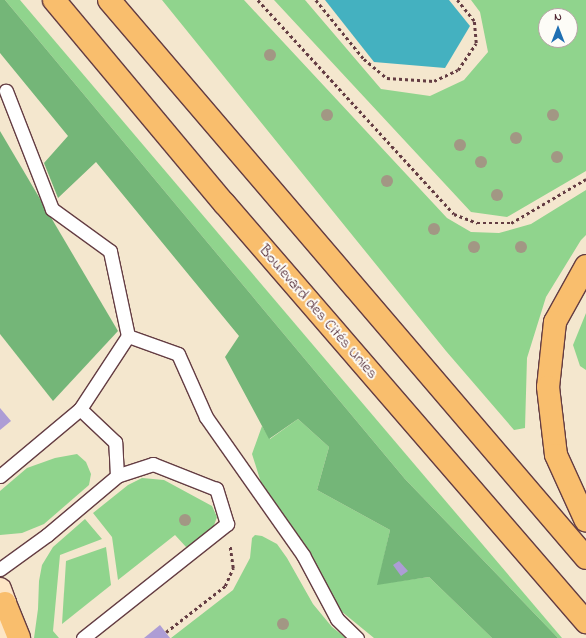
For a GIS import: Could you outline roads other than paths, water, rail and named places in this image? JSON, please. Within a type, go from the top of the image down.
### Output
[{"type":"main road","name":"Boulevard des Cités Unies","points":[[54,0],[224,203],[586,622]]},
{"type":"main road","points":[[109,0],[586,558]]},
{"type":"main road","points":[[586,266],[555,322],[548,387],[556,455],[586,521]]},
{"type":"main road","points":[[0,635],[5,618],[2,596]]},
{"type":"main road","points":[[2,596],[19,638]]},
{"type":"lane","points":[[0,476],[80,409],[128,336],[110,251],[52,208],[6,91]]},
{"type":"lane","points":[[128,336],[178,354],[206,417],[303,555],[337,619],[357,638]]},
{"type":"lane","points":[[80,409],[115,442],[117,476]]},
{"type":"lane","points":[[0,569],[47,535],[117,476],[153,464],[216,489],[227,524],[83,638]]},
{"type":"water","points":[[325,0],[449,0],[470,26],[445,68],[374,62]]}]
